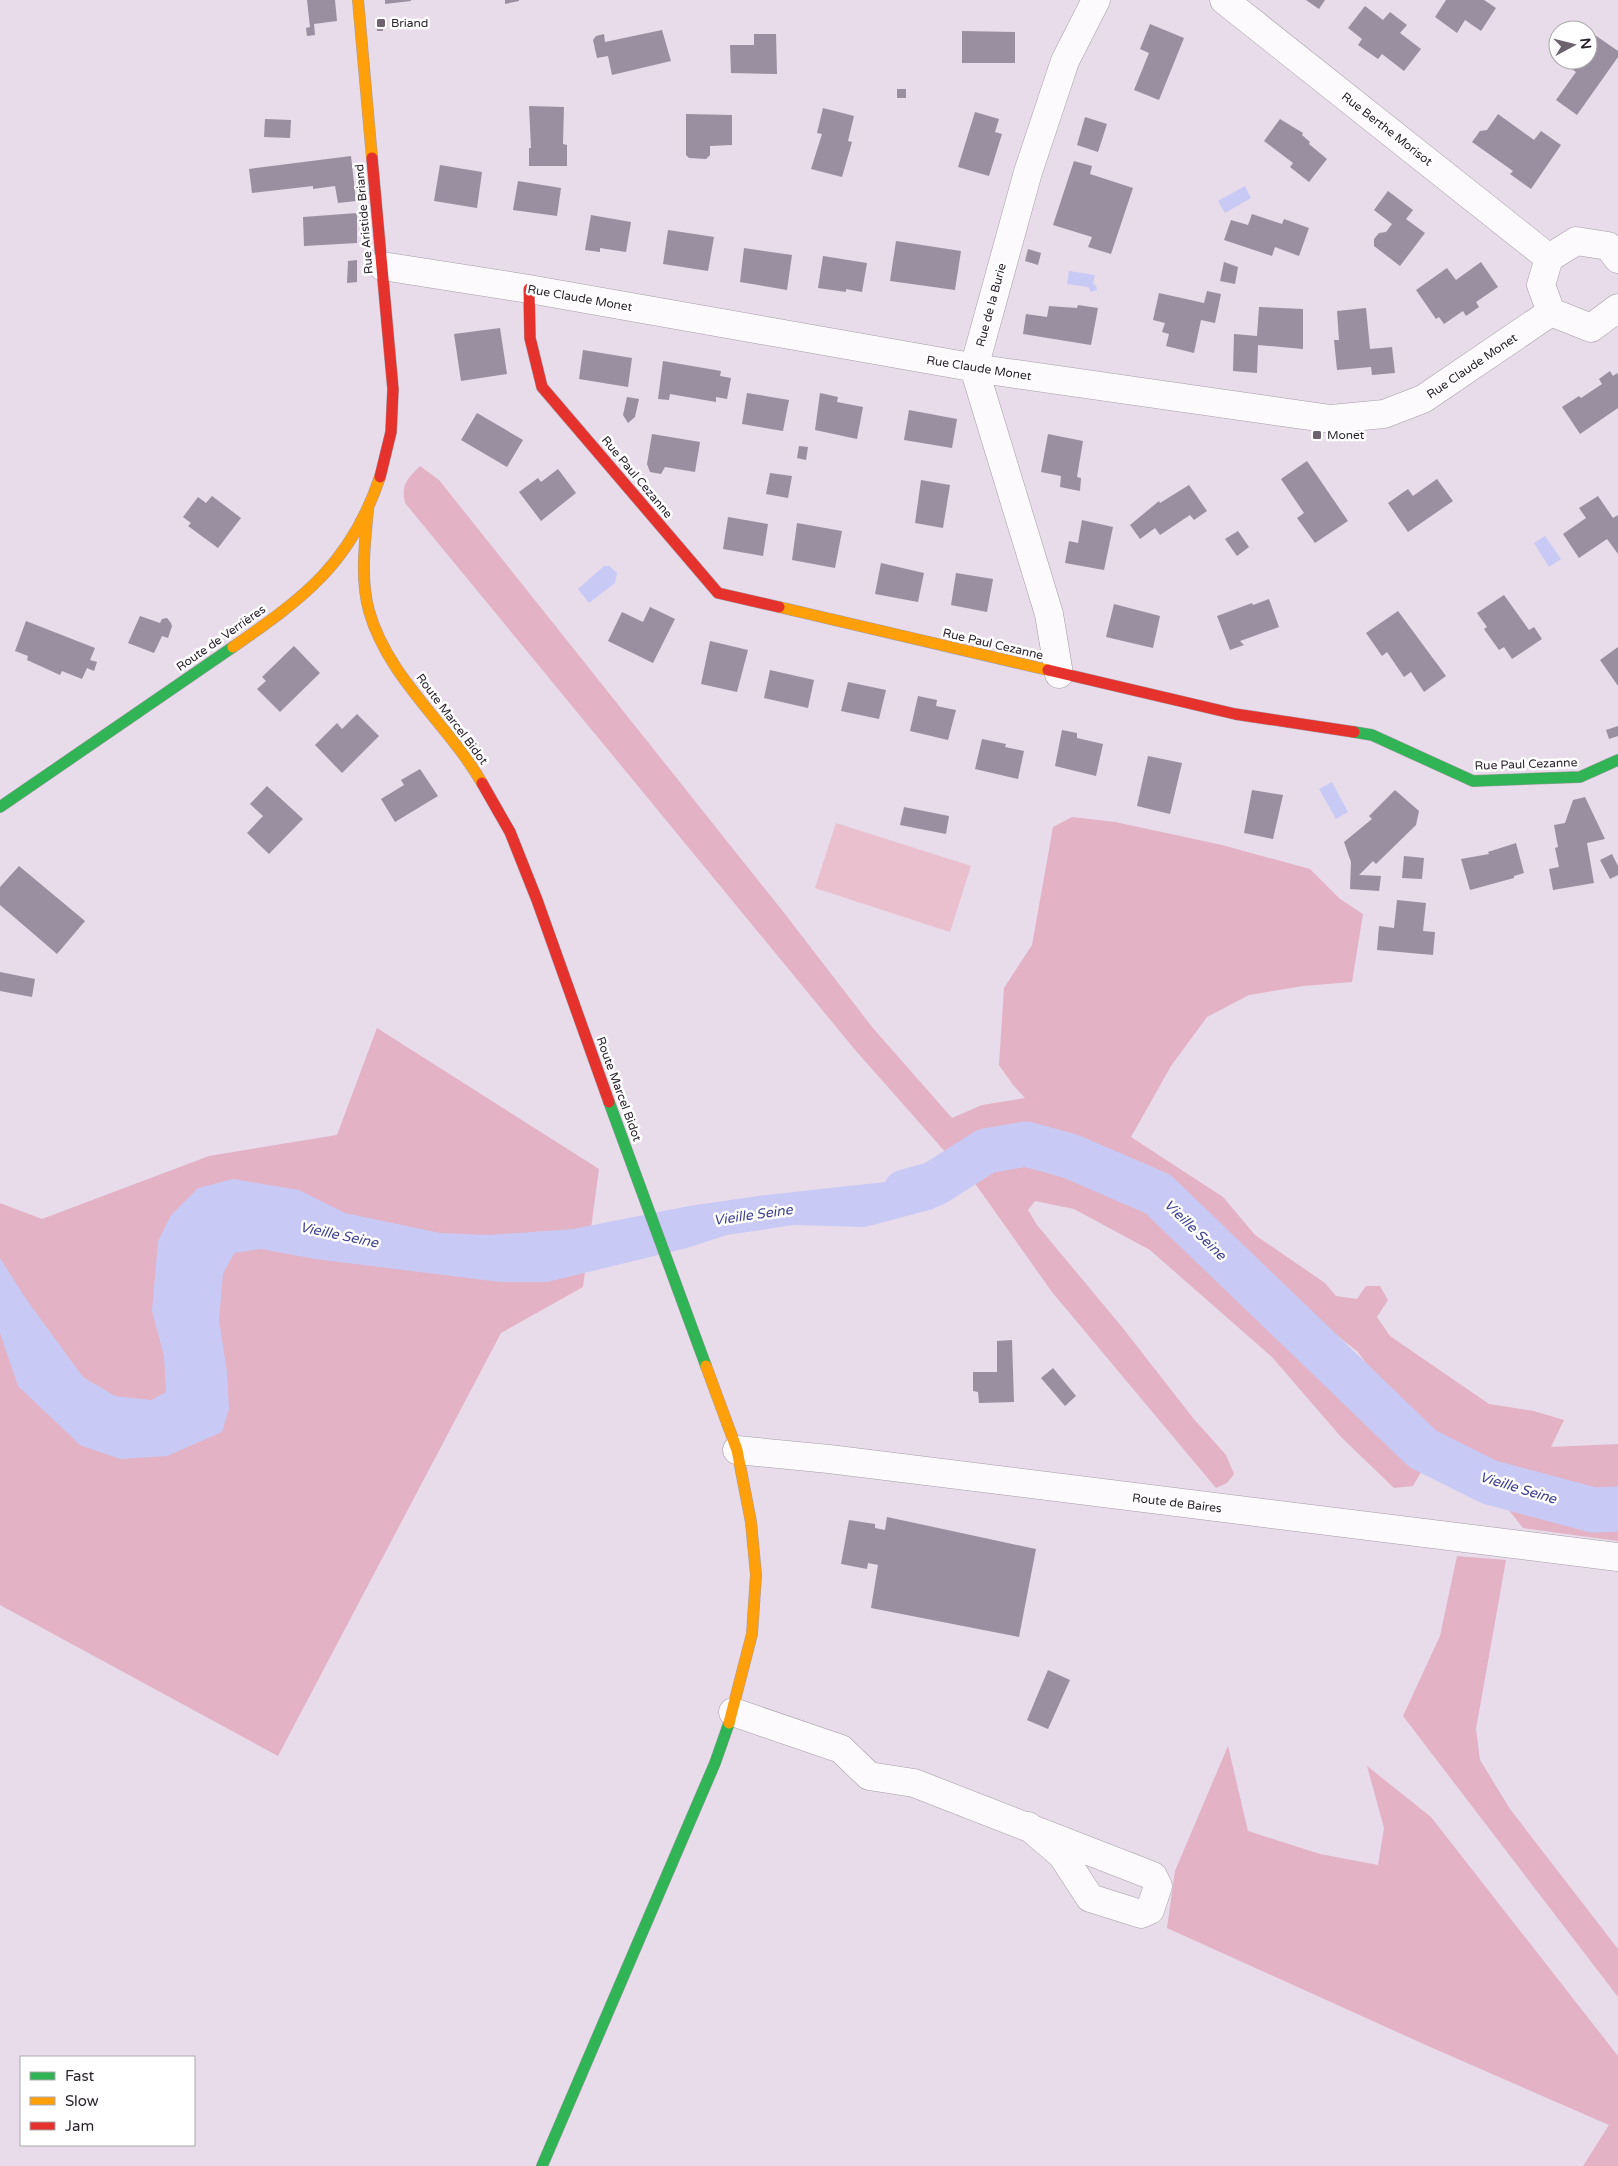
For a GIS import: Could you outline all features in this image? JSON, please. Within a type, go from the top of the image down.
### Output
[{"type":"street","name":"Rue Aristide Briand","points":[[358,0],[393,389],[390,436]]},
{"type":"street","name":"Rue de la Burie","points":[[974,368],[1028,172],[1065,61],[1096,0]]},
{"type":"street","name":"Rue Berthe Morisot","points":[[1224,0],[1549,258]]},
{"type":"street","points":[[1618,259],[1608,246],[1576,241],[1549,258],[1541,285],[1551,312],[1590,328],[1618,308]]},
{"type":"street","name":"Rue Claude Monet","points":[[382,266],[529,289],[974,368],[1331,419],[1384,414],[1423,399],[1551,312]]},
{"type":"street","name":"Rue Paul Cezanne","points":[[529,289],[530,338],[542,387],[718,593],[1235,714],[1372,735],[1473,781],[1580,777],[1618,760]]},
{"type":"street","points":[[974,368],[1049,614],[1059,674]]},
{"type":"street","name":"Route de Verrières","points":[[0,807],[285,611],[327,574],[346,548],[368,509],[386,456],[390,436]]},
{"type":"street","name":"Route Marcel Bidot","points":[[368,509],[363,561],[369,610],[377,633],[396,667],[476,773],[510,832],[537,900],[670,1273],[737,1450],[751,1522],[756,1575],[752,1634],[734,1712],[715,1763],[542,2166]]},
{"type":"street","name":"Route de Baires","points":[[737,1450],[830,1459],[1618,1557]]},
{"type":"street","points":[[734,1712],[841,1749],[869,1776],[914,1783],[1028,1826]]},
{"type":"shaded area","points":[[420,466],[439,480],[785,914],[872,1027],[952,1118],[982,1105],[1025,1098],[999,1065],[1004,988],[1032,945],[1053,827],[1072,817],[1115,822],[1222,845],[1310,869],[1340,899],[1363,914],[1352,982],[1303,986],[1249,995],[1207,1017],[1171,1066],[1131,1137],[1223,1197],[1255,1235],[1325,1283],[1336,1296],[1357,1299],[1366,1286],[1380,1286],[1388,1300],[1377,1317],[1390,1336],[1489,1404],[1534,1411],[1564,1420],[1551,1447],[1618,1444],[1618,1505],[1608,1505],[1556,1494],[1463,1459],[1408,1423],[1358,1352],[1281,1291],[1188,1204],[1101,1152],[1034,1133],[997,1132],[948,1155],[856,1051],[405,503],[404,491],[406,483]]},
{"type":"shaded area","points":[[836,823],[971,866],[950,932],[815,888]]},
{"type":"shaded area","points":[[377,1028],[599,1169],[583,1287],[501,1333],[278,1756],[0,1605],[0,1203],[42,1219],[209,1156],[337,1135]]},
{"type":"shaded area","points":[[1018,1155],[1056,1161],[1153,1215],[1209,1268],[1283,1333],[1409,1457],[1421,1472],[1413,1486],[1394,1488],[1341,1437],[1272,1357],[1150,1250],[1074,1209],[1035,1201],[1028,1210],[1037,1225],[1122,1327],[1193,1418],[1226,1455],[1234,1474],[1227,1483],[1216,1488],[1052,1292],[974,1182],[1000,1161]]},
{"type":"shaded area","points":[[1496,1494],[1540,1507],[1618,1520],[1618,1541],[1523,1528]]},
{"type":"shaded area","points":[[1457,1556],[1506,1560],[1476,1729],[1480,1760],[1510,1809],[1618,1949],[1618,1997],[1403,1716],[1440,1636]]},
{"type":"shaded area","points":[[1228,1746],[1248,1831],[1320,1854],[1378,1865],[1384,1828],[1367,1766],[1431,1817],[1618,2056],[1618,2166],[1583,2166],[1609,2125],[1428,2046],[1167,1928],[1175,1871]]},
{"type":"water","points":[[1245,186],[1251,198],[1225,213],[1218,201]]},
{"type":"water","points":[[1069,271],[1095,275],[1093,283],[1097,290],[1091,292],[1088,287],[1067,284]]},
{"type":"water","points":[[1545,536],[1561,559],[1549,567],[1534,543]]},
{"type":"water","points":[[604,566],[609,566],[617,573],[615,583],[589,603],[578,589]]},
{"type":"water","points":[[1332,782],[1348,812],[1336,819],[1319,789]]},
{"type":"water","points":[[948,1155],[974,1182],[933,1209],[865,1227],[794,1225],[727,1235],[687,1248],[547,1282],[500,1282],[315,1259],[261,1249],[234,1253],[223,1274],[219,1320],[227,1372],[229,1409],[222,1432],[167,1456],[120,1459],[80,1445],[18,1386],[0,1333],[0,1258],[26,1299],[83,1377],[115,1396],[151,1400],[166,1392],[164,1356],[152,1311],[158,1241],[171,1215],[198,1188],[233,1179],[299,1190],[345,1213],[440,1233],[490,1235],[573,1229],[689,1206],[758,1196],[885,1182],[911,1175]]},
{"type":"building","points":[[307,0],[335,0],[337,21],[314,24],[315,35],[307,36],[306,28],[310,27]]},
{"type":"building","points":[[385,0],[411,0],[411,1],[385,4]]},
{"type":"building","points":[[505,0],[519,0],[519,1],[505,4]]},
{"type":"building","points":[[1306,0],[1325,0],[1319,9]]},
{"type":"building","points":[[1446,0],[1484,0],[1496,8],[1481,31],[1465,20],[1457,33],[1435,17]]},
{"type":"building","points":[[1365,6],[1383,20],[1390,12],[1407,25],[1400,33],[1421,49],[1404,71],[1382,54],[1378,59],[1358,45],[1362,39],[1348,28]]},
{"type":"building","points":[[376,19],[382,19],[383,31],[377,31]]},
{"type":"building","points":[[1150,24],[1184,38],[1159,100],[1134,90],[1149,53],[1140,49]]},
{"type":"building","points":[[662,30],[671,61],[612,75],[608,56],[597,58],[593,40],[596,36],[604,34],[605,42]]},
{"type":"building","points":[[962,31],[1015,32],[1015,63],[962,63]]},
{"type":"building","points":[[754,34],[776,34],[777,74],[731,73],[730,45],[754,45]]},
{"type":"building","points":[[1598,37],[1618,51],[1618,57],[1577,115],[1556,100],[1576,72],[1573,70],[1598,70]]},
{"type":"building","points":[[897,89],[906,89],[906,98],[897,98]]},
{"type":"building","points":[[529,106],[564,107],[563,144],[567,145],[567,166],[529,166],[529,148],[531,148]]},
{"type":"building","points":[[823,108],[854,116],[848,141],[852,142],[842,177],[811,169],[822,134],[817,133]]},
{"type":"building","points":[[975,112],[999,119],[995,132],[1002,134],[989,176],[958,167]]},
{"type":"building","points":[[686,114],[732,115],[732,145],[710,146],[710,155],[706,159],[689,158],[686,155]]},
{"type":"building","points":[[1498,114],[1534,140],[1541,131],[1561,145],[1531,189],[1510,174],[1513,171],[1472,142],[1480,131],[1487,130]]},
{"type":"building","points":[[1085,117],[1107,124],[1098,152],[1077,145]]},
{"type":"building","points":[[265,119],[291,120],[290,138],[264,137]]},
{"type":"building","points":[[1280,119],[1303,133],[1302,135],[1310,142],[1309,144],[1327,159],[1309,182],[1290,167],[1293,163],[1264,141]]},
{"type":"building","points":[[351,156],[356,201],[338,203],[335,186],[313,189],[313,186],[252,193],[249,169]]},
{"type":"building","points":[[1074,161],[1092,166],[1090,174],[1133,188],[1111,254],[1088,247],[1092,237],[1053,225]]},
{"type":"building","points":[[440,165],[482,172],[477,208],[434,201]]},
{"type":"building","points":[[518,181],[561,188],[557,216],[513,210]]},
{"type":"building","points":[[1388,191],[1413,210],[1406,219],[1425,233],[1400,266],[1374,246],[1374,239],[1379,233],[1386,232],[1392,224],[1374,210]]},
{"type":"building","points":[[357,213],[357,243],[304,246],[303,217]]},
{"type":"building","points":[[1252,214],[1282,224],[1284,219],[1309,228],[1299,256],[1275,247],[1272,256],[1224,240],[1231,220],[1248,225]]},
{"type":"building","points":[[591,215],[631,222],[626,252],[600,248],[600,252],[585,250]]},
{"type":"building","points":[[668,230],[714,237],[708,271],[663,264]]},
{"type":"building","points":[[896,241],[961,251],[955,290],[890,281]]},
{"type":"building","points":[[744,248],[792,255],[787,290],[740,282]]},
{"type":"building","points":[[1028,249],[1041,253],[1038,265],[1025,261]]},
{"type":"building","points":[[823,256],[867,263],[862,292],[846,289],[846,292],[818,288]]},
{"type":"building","points":[[357,260],[357,282],[347,283],[348,261]]},
{"type":"building","points":[[1224,262],[1238,267],[1235,284],[1220,281]]},
{"type":"building","points":[[1481,262],[1498,287],[1476,302],[1479,307],[1466,316],[1463,311],[1444,324],[1439,317],[1436,319],[1416,290],[1447,268],[1456,280]]},
{"type":"building","points":[[1207,291],[1221,294],[1215,323],[1201,320],[1194,353],[1166,346],[1169,334],[1162,332],[1165,323],[1153,320],[1159,293],[1204,303]]},
{"type":"building","points":[[1078,305],[1098,308],[1091,345],[1023,334],[1026,314],[1047,317],[1049,306],[1077,308]]},
{"type":"building","points":[[1259,307],[1303,309],[1303,349],[1258,345],[1257,373],[1233,371],[1234,334],[1257,336]]},
{"type":"building","points":[[1366,308],[1370,349],[1392,347],[1395,373],[1372,375],[1371,367],[1337,370],[1334,340],[1339,340],[1337,311]]},
{"type":"building","points":[[500,328],[507,374],[461,381],[454,334]]},
{"type":"building","points":[[583,350],[632,358],[628,387],[579,379]]},
{"type":"building","points":[[663,361],[721,371],[720,376],[731,378],[727,399],[716,397],[716,402],[670,394],[669,400],[658,399]]},
{"type":"building","points":[[1610,371],[1613,376],[1617,373],[1618,375],[1618,408],[1580,434],[1562,407],[1579,396],[1581,398],[1602,384],[1599,379]]},
{"type":"building","points":[[747,393],[789,400],[783,431],[742,424]]},
{"type":"building","points":[[820,393],[838,397],[837,402],[863,407],[857,439],[815,430]]},
{"type":"building","points":[[627,397],[639,399],[635,417],[628,423],[623,415]]},
{"type":"building","points":[[909,410],[957,419],[952,448],[904,440]]},
{"type":"building","points":[[477,413],[523,440],[507,467],[461,440]]},
{"type":"building","points":[[652,434],[700,442],[695,472],[665,467],[661,474],[650,472],[647,464]]},
{"type":"building","points":[[1048,434],[1083,441],[1077,477],[1081,478],[1080,491],[1060,487],[1061,476],[1041,472]]},
{"type":"building","points":[[799,446],[808,447],[806,460],[797,458]]},
{"type":"building","points":[[1307,461],[1348,521],[1315,543],[1297,518],[1304,513],[1281,479]]},
{"type":"building","points":[[558,469],[576,493],[541,521],[519,492],[538,478],[541,482]]},
{"type":"building","points":[[770,473],[792,476],[788,498],[766,494]]},
{"type":"building","points":[[1437,479],[1453,501],[1408,532],[1388,503],[1408,489],[1413,496]]},
{"type":"building","points":[[921,480],[950,485],[943,528],[915,523]]},
{"type":"building","points":[[1189,485],[1207,511],[1194,520],[1190,515],[1160,535],[1155,528],[1140,539],[1130,525],[1159,501],[1160,503]]},
{"type":"building","points":[[212,496],[241,518],[218,548],[188,526],[191,523],[183,517],[198,497],[206,503]]},
{"type":"building","points":[[1598,496],[1613,518],[1618,515],[1618,554],[1607,539],[1579,558],[1563,534],[1586,518],[1579,508]]},
{"type":"building","points":[[728,517],[768,524],[763,556],[723,549]]},
{"type":"building","points":[[1082,520],[1113,527],[1104,570],[1065,563],[1069,541],[1078,543]]},
{"type":"building","points":[[797,523],[842,531],[835,568],[792,560]]},
{"type":"building","points":[[1238,531],[1249,547],[1237,556],[1225,539]]},
{"type":"building","points":[[881,563],[924,573],[918,602],[875,594]]},
{"type":"building","points":[[956,573],[993,579],[987,612],[951,605]]},
{"type":"building","points":[[1504,595],[1529,630],[1534,627],[1542,639],[1512,659],[1504,647],[1499,650],[1484,629],[1487,627],[1477,613]]},
{"type":"building","points":[[1269,599],[1279,627],[1240,641],[1244,645],[1230,650],[1217,616]]},
{"type":"building","points":[[1114,604],[1160,616],[1153,648],[1106,637]]},
{"type":"building","points":[[650,607],[675,619],[653,663],[608,641],[622,612],[643,622]]},
{"type":"building","points":[[1398,611],[1446,676],[1424,692],[1411,672],[1404,677],[1387,652],[1382,656],[1366,633]]},
{"type":"building","points":[[140,616],[160,623],[162,619],[167,618],[171,623],[172,626],[168,638],[162,636],[154,653],[128,643]]},
{"type":"building","points":[[26,621],[95,648],[90,660],[97,662],[94,671],[87,668],[82,679],[62,671],[60,675],[27,660],[28,656],[15,651]]},
{"type":"building","points":[[710,641],[748,650],[737,692],[701,684]]},
{"type":"building","points":[[294,646],[320,673],[280,712],[257,689],[266,681],[262,677]]},
{"type":"building","points":[[1618,647],[1618,686],[1600,660]]},
{"type":"building","points":[[770,670],[814,680],[808,708],[764,698]]},
{"type":"building","points":[[848,682],[886,690],[879,719],[841,711]]},
{"type":"building","points":[[918,696],[937,700],[936,706],[956,710],[948,740],[910,731]]},
{"type":"building","points":[[357,714],[379,736],[342,773],[315,745],[337,723],[342,729]]},
{"type":"building","points":[[1618,726],[1618,736],[1609,739],[1606,730]]},
{"type":"building","points":[[1062,730],[1077,733],[1077,738],[1103,744],[1096,776],[1055,766]]},
{"type":"building","points":[[982,739],[1006,744],[1005,747],[1024,751],[1018,779],[975,769]]},
{"type":"building","points":[[1148,756],[1182,763],[1170,814],[1137,806]]},
{"type":"building","points":[[420,769],[438,796],[395,822],[381,799],[404,785],[401,780]]},
{"type":"building","points":[[267,786],[303,819],[269,854],[247,833],[263,816],[250,804]]},
{"type":"building","points":[[1252,790],[1283,795],[1273,839],[1244,833]]},
{"type":"building","points":[[1395,790],[1419,811],[1416,825],[1376,864],[1373,861],[1359,875],[1381,876],[1379,891],[1350,889],[1351,862],[1344,842],[1372,819],[1369,816]]},
{"type":"building","points":[[1585,797],[1605,839],[1587,843],[1594,883],[1553,890],[1549,869],[1559,867],[1555,848],[1558,847],[1554,825],[1565,823],[1573,800]]},
{"type":"building","points":[[904,807],[949,816],[946,834],[900,825]]},
{"type":"building","points":[[1516,843],[1524,873],[1514,876],[1514,878],[1470,890],[1461,859],[1489,854],[1488,852]]},
{"type":"building","points":[[1612,854],[1618,866],[1618,875],[1610,879],[1600,860]]},
{"type":"building","points":[[1404,856],[1424,858],[1422,879],[1402,878]]},
{"type":"building","points":[[19,866],[85,921],[57,954],[0,905],[0,887]]},
{"type":"building","points":[[1397,900],[1426,903],[1423,931],[1435,932],[1433,955],[1377,950],[1379,926],[1394,928]]},
{"type":"building","points":[[0,972],[35,979],[32,997],[0,991]]},
{"type":"building","points":[[1012,1340],[1014,1402],[979,1403],[978,1392],[973,1391],[973,1372],[997,1372],[997,1341]]},
{"type":"building","points":[[1053,1368],[1076,1396],[1065,1406],[1041,1378]]},
{"type":"building","points":[[887,1517],[1036,1549],[1019,1637],[871,1608],[878,1565],[868,1563],[867,1569],[841,1564],[849,1520],[875,1524],[875,1528],[885,1530]]},
{"type":"building","points":[[1048,1670],[1070,1680],[1048,1729],[1027,1720]]},
{"type":"waterway","name":"Vieille Seine","points":[[905,1192],[934,1184],[986,1151],[1026,1144],[1070,1156],[1158,1194],[1423,1449],[1489,1482],[1593,1510],[1618,1509]]},
{"type":"traffic: fast","points":[[0,807],[233,647]]},
{"type":"traffic: fast","points":[[1354,732],[1372,735],[1473,781],[1580,777],[1618,760]]},
{"type":"traffic: fast","points":[[609,1102],[706,1366]]},
{"type":"traffic: fast","points":[[542,2166],[715,1763],[729,1723]]},
{"type":"traffic: slow","points":[[358,0],[372,158]]},
{"type":"traffic: slow","points":[[233,647],[304,594],[323,576],[355,533],[380,477]]},
{"type":"traffic: slow","points":[[368,509],[364,560],[366,599],[378,635],[404,679],[453,741],[482,783]]},
{"type":"traffic: slow","points":[[779,607],[1048,670]]},
{"type":"traffic: slow","points":[[706,1366],[737,1450],[751,1522],[756,1575],[752,1634],[729,1723]]},
{"type":"traffic: jam","points":[[372,158],[393,389],[391,432],[380,477]]},
{"type":"traffic: jam","points":[[529,289],[530,338],[542,387],[718,593],[779,607]]},
{"type":"traffic: jam","points":[[1048,670],[1235,714],[1354,732]]},
{"type":"traffic: jam","points":[[482,783],[510,832],[537,900],[609,1102]]},
{"type":"place","name":"Briand","points":[[381,23]]},
{"type":"place","name":"Monet","points":[[1317,435]]}]
